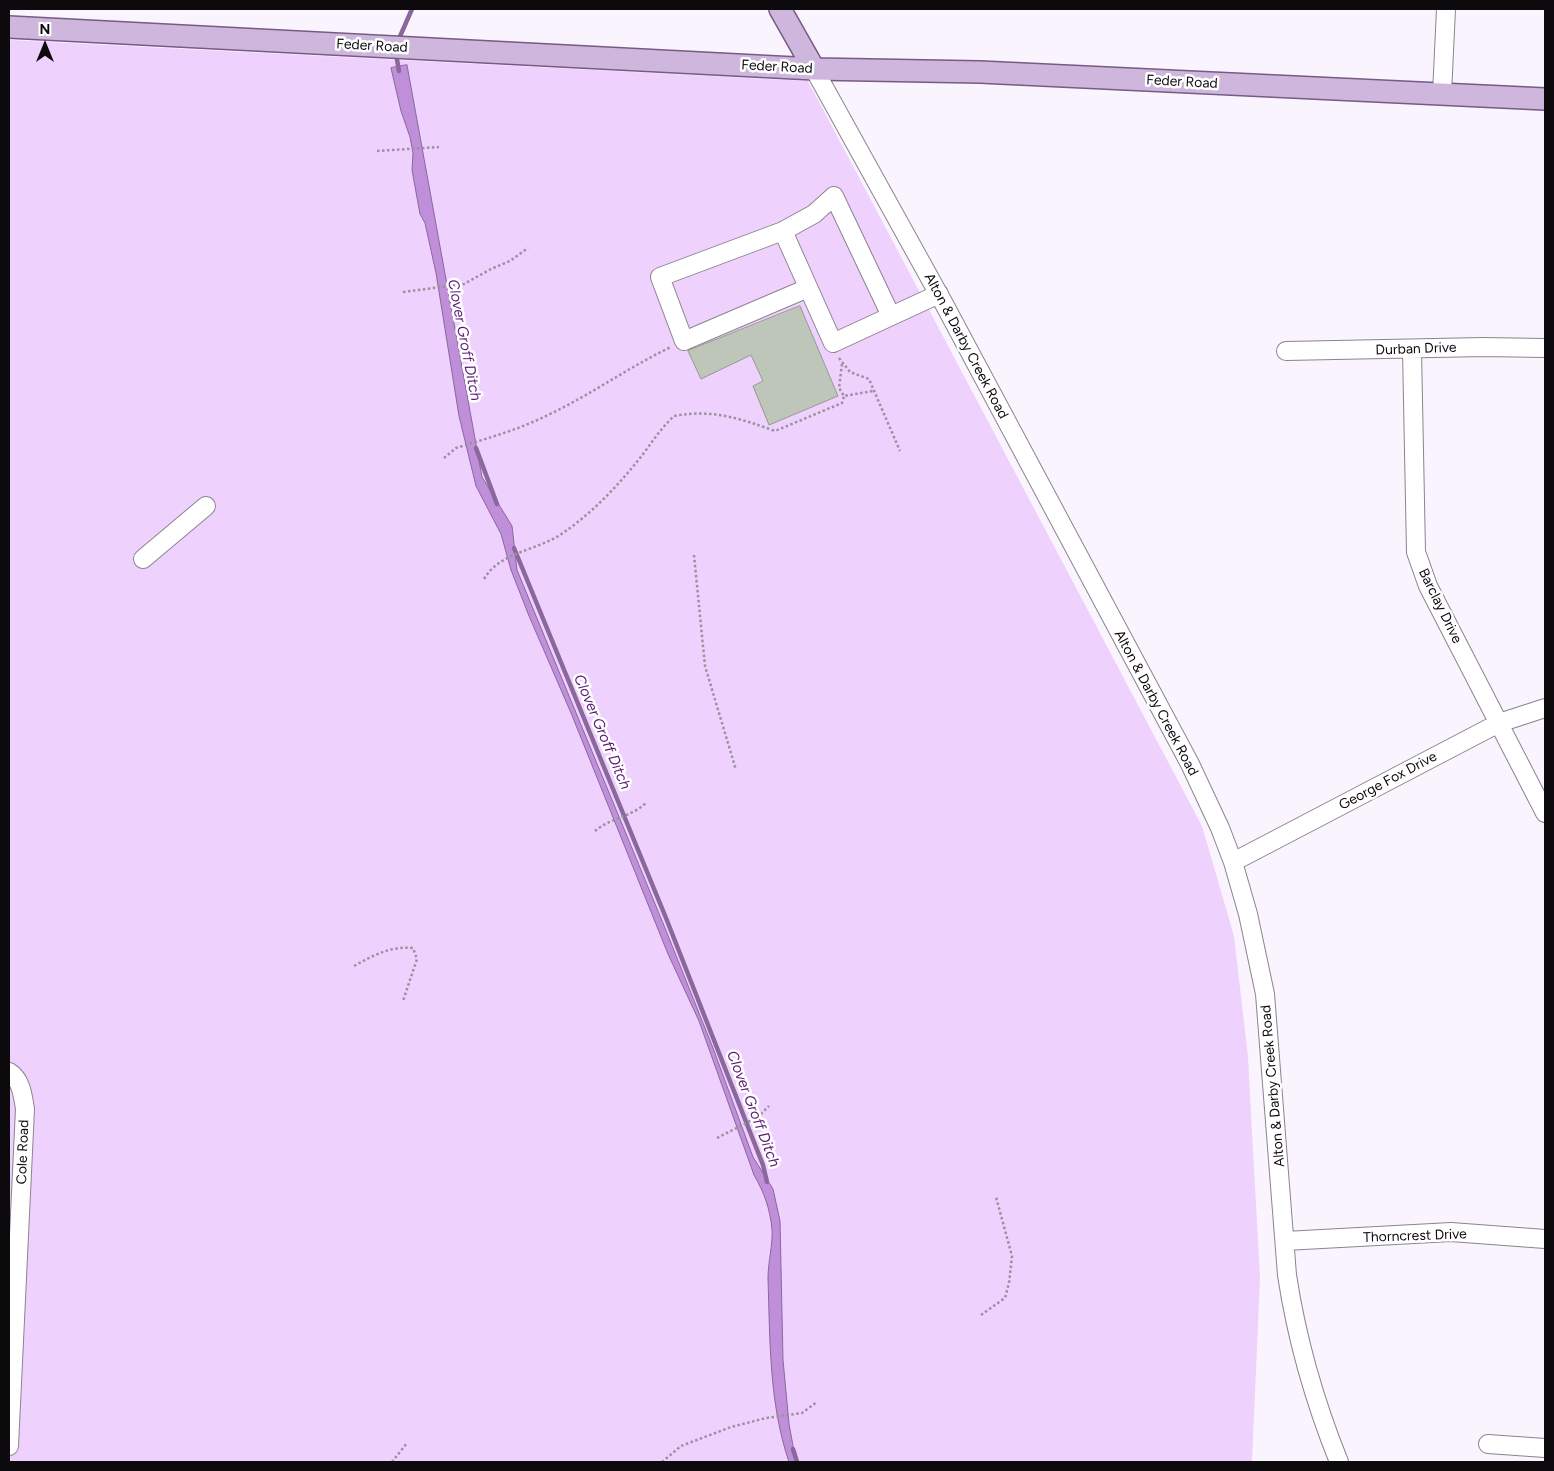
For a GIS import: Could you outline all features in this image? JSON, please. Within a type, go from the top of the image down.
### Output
[{"type":"main road","name":"Alton & Darby Creek Road","points":[[780,9],[814,69]]},
{"type":"main road","name":"Feder Road","points":[[9,27],[814,69],[990,73],[1545,99]]},
{"type":"street","points":[[1442,94],[1446,9]]},
{"type":"street","name":"Alton & Darby Creek Road","points":[[814,69],[939,294],[1190,764],[1220,828],[1233,862],[1248,914],[1265,994],[1285,1241],[1294,1320],[1318,1411],[1339,1462]]},
{"type":"street","points":[[808,288],[684,341],[660,278],[783,231],[814,214],[834,196],[891,316]]},
{"type":"street","points":[[783,231],[832,343],[939,294]]},
{"type":"street","name":"Durban Drive","points":[[1286,351],[1412,350],[1483,347],[1545,348]]},
{"type":"street","name":"Barclay Drive","points":[[1412,350],[1416,552],[1428,586],[1545,813]]},
{"type":"street","points":[[142,559],[206,506]]},
{"type":"street","name":"George Fox Drive","points":[[1233,862],[1499,723],[1545,708]]},
{"type":"street","name":"Cole Road","points":[[9,1072],[14,1075],[19,1085],[25,1108],[9,1446]]},
{"type":"street","name":"Thorncrest Drive","points":[[1285,1241],[1451,1232],[1545,1238]]},
{"type":"street","points":[[1488,1444],[1545,1448]]},
{"type":"path","points":[[377,151],[426,146],[439,147]]},
{"type":"path","points":[[403,292],[455,286],[510,261],[528,248]]},
{"type":"path","points":[[444,458],[456,448],[548,415],[598,389],[626,369],[684,341]]},
{"type":"path","points":[[832,343],[842,364],[850,372],[869,379],[900,451]]},
{"type":"path","points":[[484,579],[499,562],[558,537],[586,516],[632,466],[674,416],[700,413],[743,418],[774,431],[842,403],[844,396],[840,388],[842,364]]},
{"type":"path","points":[[844,396],[873,391]]},
{"type":"path","points":[[694,555],[705,666],[736,770]]},
{"type":"path","points":[[595,831],[601,825],[636,812],[646,803]]},
{"type":"path","points":[[354,966],[378,953],[397,947],[413,948],[416,959],[403,1001]]},
{"type":"path","points":[[717,1138],[729,1130],[758,1117],[770,1106]]},
{"type":"path","points":[[981,1315],[1004,1298],[1012,1265],[1012,1256],[996,1197]]},
{"type":"path","points":[[662,1462],[681,1446],[731,1427],[766,1418],[802,1413],[817,1402]]},
{"type":"path","points":[[392,1462],[407,1443]]},
{"type":"shaded area","points":[[9,40],[808,81],[1202,826],[1234,936],[1248,1057],[1260,1278],[1252,1462],[9,1462]]},
{"type":"shaded area","points":[[407,65],[482,477],[512,526],[517,570],[665,928],[713,1048],[753,1157],[773,1189],[780,1221],[783,1360],[789,1424],[796,1462],[789,1462],[782,1440],[774,1394],[770,1348],[768,1278],[772,1229],[766,1201],[754,1175],[699,1021],[668,954],[571,713],[529,616],[511,570],[501,534],[476,486],[459,416],[436,273],[425,223],[420,214],[412,170],[413,153],[410,137],[401,111],[391,68]]},
{"type":"building","points":[[800,306],[838,396],[769,425],[753,386],[763,381],[751,355],[701,379],[688,351]]},
{"type":"waterway","name":"Clover Groff Ditch","points":[[398,41],[412,9]]},
{"type":"waterway","name":"Clover Groff Ditch","points":[[396,54],[399,71]]},
{"type":"waterway","name":"Clover Groff Ditch","points":[[476,448],[497,504]]},
{"type":"waterway","name":"Clover Groff Ditch","points":[[514,548],[666,918],[763,1165],[767,1182]]},
{"type":"waterway","name":"Clover Groff Ditch","points":[[793,1449],[797,1462]]}]
